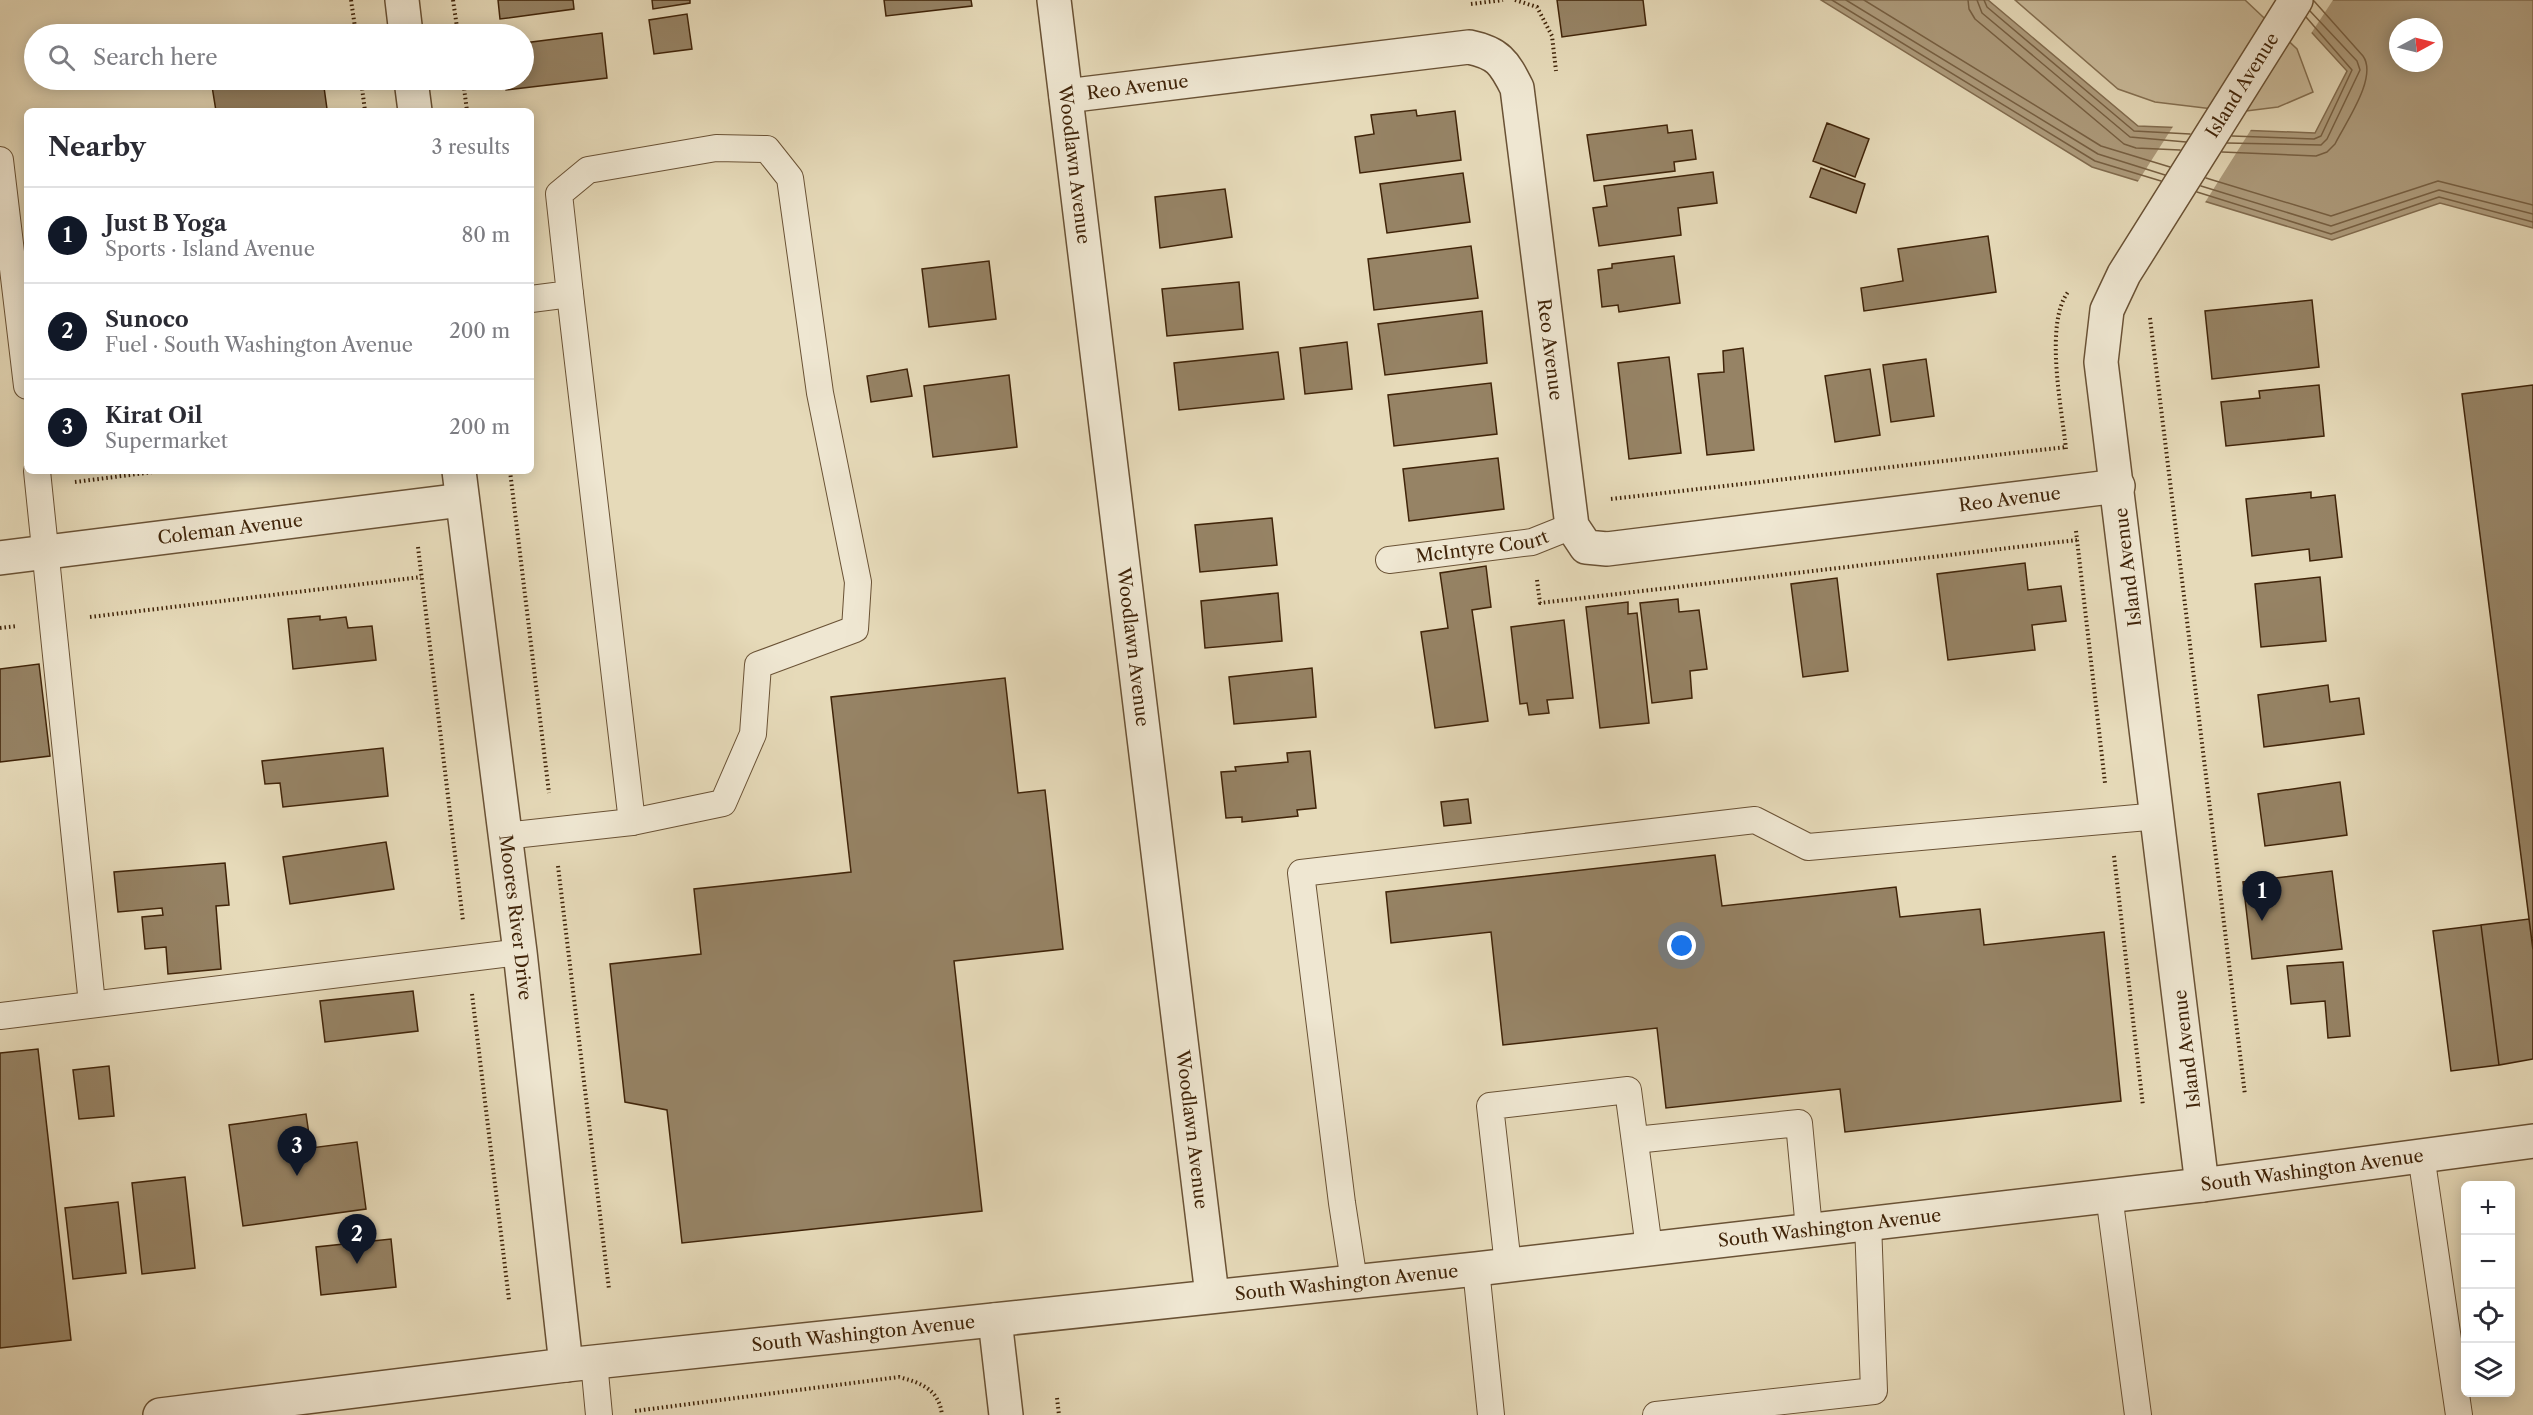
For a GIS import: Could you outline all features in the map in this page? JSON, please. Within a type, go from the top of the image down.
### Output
[{"type":"street","points":[[402,0],[405,24]]},
{"type":"street","name":"Woodlawn Avenue","points":[[1054,0],[1212,1295]]},
{"type":"street","name":"Island Avenue","points":[[2202,1185],[2159,816],[2101,362],[2107,310],[2119,285],[2296,0]]},
{"type":"street","name":"Reo Avenue","points":[[1066,96],[1468,47],[1488,51],[1506,64],[1517,88],[1572,526],[1586,547],[1607,549],[2118,486]]},
{"type":"street","points":[[412,90],[415,108]]},
{"type":"street","name":"Coleman Avenue","points":[[0,558],[413,506],[461,486]]},
{"type":"street","name":"Moores River Drive","points":[[461,486],[520,952],[580,1363]]},
{"type":"street","name":"South Washington Avenue","points":[[159,1415],[216,1412],[580,1363],[1476,1269],[2202,1185],[2533,1141]]},
{"type":"street","points":[[995,1320],[1006,1415]]},
{"type":"lane","points":[[505,836],[632,822],[723,803],[753,734],[758,665],[855,629],[858,582],[820,393],[789,178],[767,149],[716,148],[588,170],[559,194],[632,822]]},
{"type":"lane","points":[[0,160],[24,361]]},
{"type":"lane","points":[[534,299],[570,294]]},
{"type":"lane","points":[[38,479],[92,1004]]},
{"type":"lane","name":"McIntyre Court","points":[[1389,560],[1532,542],[1572,526]]},
{"type":"lane","points":[[1354,1281],[1342,1203],[1301,873],[1755,820],[1808,847],[2159,816]]},
{"type":"lane","points":[[0,1016],[520,952]]},
{"type":"lane","points":[[1508,1265],[1490,1106],[1628,1090],[1649,1248]]},
{"type":"lane","points":[[1635,1140],[1799,1123],[1809,1229]]},
{"type":"lane","points":[[2421,1155],[2459,1415]]},
{"type":"lane","points":[[2109,1195],[2138,1415]]},
{"type":"lane","points":[[1656,1415],[1874,1391],[1868,1222]]},
{"type":"lane","points":[[1476,1269],[1491,1415]]},
{"type":"lane","points":[[580,1363],[599,1415]]},
{"type":"path","points":[[351,0],[355,24]]},
{"type":"path","points":[[453,0],[457,24]]},
{"type":"path","points":[[1515,0],[1537,7],[1552,36],[1556,72]]},
{"type":"path","points":[[362,90],[365,108]]},
{"type":"path","points":[[464,90],[467,108]]},
{"type":"path","points":[[2119,285],[2150,312],[2245,1095]]},
{"type":"path","points":[[1608,488],[1610,500],[2066,447]]},
{"type":"path","points":[[38,479],[115,474]]},
{"type":"path","points":[[510,474],[609,1288]]},
{"type":"path","points":[[413,506],[509,1300]]},
{"type":"path","points":[[0,628],[422,577]]},
{"type":"path","points":[[628,1412],[899,1377],[924,1384],[941,1406],[942,1415]]},
{"type":"path","points":[[1057,1398],[1059,1415]]},
{"type":"shaded area","points":[[2015,0],[2245,0],[2297,49],[2313,92],[2278,107],[2238,112],[2155,102],[2118,89]]},
{"type":"water","points":[[1821,0],[1988,0],[2138,126],[2315,133],[2347,71],[2282,0],[2533,0],[2533,228],[2440,203],[2332,240],[2092,167]]},
{"type":"pier","points":[[2279,0],[2333,0],[2310,35]]},
{"type":"pier","points":[[2174,125],[2252,128],[2204,204],[2137,183]]},
{"type":"building","points":[[498,0],[573,0],[574,9],[500,19]]},
{"type":"building","points":[[652,0],[690,0],[690,3],[653,9]]},
{"type":"building","points":[[884,0],[971,0],[972,6],[886,16]]},
{"type":"building","points":[[1557,0],[1643,0],[1646,25],[1562,37]]},
{"type":"building","points":[[687,14],[692,49],[654,54],[649,20]]},
{"type":"building","points":[[602,33],[607,78],[534,87],[534,42]]},
{"type":"building","points":[[213,90],[324,90],[327,108],[216,108]]},
{"type":"building","points":[[1416,110],[1417,116],[1455,111],[1461,160],[1360,173],[1355,137],[1374,134],[1371,115]]},
{"type":"building","points":[[1827,123],[1869,139],[1855,177],[1813,161]]},
{"type":"building","points":[[1667,125],[1668,133],[1692,130],[1696,159],[1674,162],[1675,171],[1594,181],[1587,135]]},
{"type":"building","points":[[1821,168],[1865,184],[1856,213],[1810,197]]},
{"type":"building","points":[[1713,172],[1717,203],[1678,208],[1681,235],[1599,246],[1593,208],[1607,206],[1604,186]]},
{"type":"building","points":[[1463,173],[1470,222],[1387,233],[1380,184]]},
{"type":"building","points":[[1225,189],[1232,237],[1160,248],[1155,197]]},
{"type":"building","points":[[1988,236],[1996,292],[1864,311],[1861,288],[1903,281],[1898,249]]},
{"type":"building","points":[[1471,246],[1478,298],[1374,310],[1368,259]]},
{"type":"building","points":[[1674,256],[1680,303],[1619,312],[1618,305],[1602,307],[1598,270],[1612,268],[1612,264]]},
{"type":"building","points":[[989,261],[996,319],[929,327],[922,269]]},
{"type":"building","points":[[1239,282],[1243,329],[1167,336],[1162,289]]},
{"type":"building","points":[[2312,300],[2319,367],[2212,379],[2205,311]]},
{"type":"building","points":[[1482,311],[1487,363],[1385,375],[1378,324]]},
{"type":"building","points":[[1347,342],[1352,389],[1305,394],[1300,348]]},
{"type":"building","points":[[1743,348],[1754,450],[1707,455],[1698,374],[1724,372],[1723,351]]},
{"type":"building","points":[[1278,352],[1284,399],[1179,410],[1174,363]]},
{"type":"building","points":[[1669,357],[1681,453],[1629,459],[1618,363]]},
{"type":"building","points":[[1926,359],[1934,416],[1891,422],[1883,365]]},
{"type":"building","points":[[907,369],[912,396],[871,402],[867,376]]},
{"type":"building","points":[[1870,369],[1880,435],[1835,442],[1825,376]]},
{"type":"building","points":[[1009,375],[1017,447],[933,457],[924,386]]},
{"type":"building","points":[[1491,383],[1497,434],[1394,446],[1388,395]]},
{"type":"building","points":[[2319,385],[2324,436],[2226,446],[2221,402],[2260,398],[2259,391]]},
{"type":"building","points":[[2533,385],[2533,950],[2462,394]]},
{"type":"building","points":[[1498,458],[1504,509],[1409,521],[1403,469]]},
{"type":"building","points":[[2311,492],[2311,498],[2335,495],[2342,557],[2310,561],[2309,549],[2252,556],[2246,499]]},
{"type":"building","points":[[1272,518],[1277,565],[1200,572],[1195,525]]},
{"type":"building","points":[[2025,563],[2028,590],[2061,586],[2066,621],[2032,625],[2035,650],[1948,660],[1937,574]]},
{"type":"building","points":[[1486,566],[1491,607],[1472,610],[1488,721],[1435,728],[1421,632],[1448,628],[1440,573]]},
{"type":"building","points":[[2320,577],[2326,641],[2261,647],[2255,584]]},
{"type":"building","points":[[1837,578],[1848,671],[1803,677],[1791,584]]},
{"type":"building","points":[[1278,593],[1282,641],[1205,648],[1201,601]]},
{"type":"building","points":[[1678,599],[1679,612],[1699,610],[1707,669],[1690,671],[1692,698],[1652,703],[1640,603]]},
{"type":"building","points":[[1628,602],[1628,614],[1637,613],[1649,723],[1600,728],[1586,607]]},
{"type":"building","points":[[320,616],[320,620],[346,617],[348,628],[372,626],[376,660],[293,669],[288,619]]},
{"type":"building","points":[[1564,620],[1573,698],[1547,700],[1549,713],[1529,715],[1527,703],[1520,704],[1511,627]]},
{"type":"building","points":[[39,664],[50,756],[0,762],[0,669]]},
{"type":"building","points":[[1312,668],[1316,717],[1234,724],[1229,677]]},
{"type":"building","points":[[1005,678],[1018,793],[1045,790],[1063,949],[954,961],[982,1211],[682,1243],[667,1110],[625,1102],[610,964],[701,954],[694,889],[851,872],[831,697]]},
{"type":"building","points":[[2328,685],[2330,702],[2359,698],[2364,734],[2264,747],[2258,695]]},
{"type":"building","points":[[383,748],[388,796],[283,807],[280,783],[265,784],[262,761]]},
{"type":"building","points":[[1310,751],[1316,808],[1297,810],[1298,816],[1242,822],[1242,817],[1226,818],[1221,772],[1236,771],[1235,767],[1288,762],[1287,753]]},
{"type":"building","points":[[2340,782],[2347,835],[2265,846],[2258,794]]},
{"type":"building","points":[[1468,799],[1471,823],[1444,826],[1441,802]]},
{"type":"building","points":[[386,842],[394,889],[290,904],[283,857]]},
{"type":"building","points":[[1715,855],[1722,906],[1896,887],[1900,917],[1980,909],[1984,945],[2104,932],[2121,1101],[1845,1132],[1840,1089],[1666,1108],[1657,1028],[1503,1045],[1491,932],[1391,943],[1386,892]]},
{"type":"building","points":[[225,863],[229,905],[216,906],[221,969],[168,974],[166,947],[145,949],[142,917],[163,915],[162,908],[118,912],[114,872]]},
{"type":"building","points":[[2332,871],[2342,949],[2252,959],[2243,882]]},
{"type":"building","points":[[2529,919],[2533,950],[2533,1059],[2499,1065],[2481,925]]},
{"type":"building","points":[[2481,925],[2499,1065],[2451,1071],[2433,931]]},
{"type":"building","points":[[2343,962],[2350,1036],[2328,1038],[2325,1001],[2291,1004],[2287,966]]},
{"type":"building","points":[[413,991],[418,1031],[325,1042],[320,1001]]},
{"type":"building","points":[[38,1049],[71,1340],[0,1348],[0,1053]]},
{"type":"building","points":[[109,1066],[114,1116],[79,1119],[73,1070]]},
{"type":"building","points":[[306,1114],[311,1148],[357,1142],[366,1209],[243,1226],[229,1125]]},
{"type":"building","points":[[185,1177],[195,1268],[142,1274],[132,1183]]},
{"type":"building","points":[[118,1202],[126,1273],[73,1279],[65,1208]]},
{"type":"building","points":[[391,1239],[396,1287],[321,1295],[316,1247]]},
{"type":"place","name":"Just B Yoga","points":[[2262,921]]},
{"type":"place","name":"Kirat Oil","points":[[297,1176]]},
{"type":"place","name":"Sunoco","points":[[357,1264]]}]
